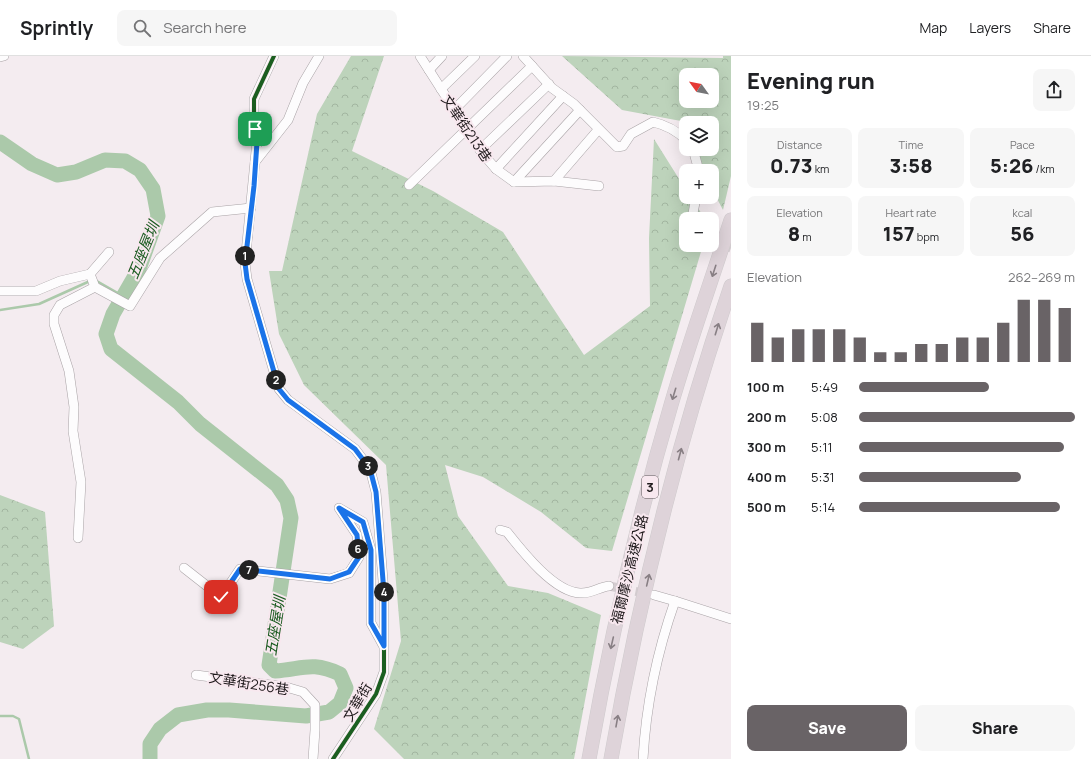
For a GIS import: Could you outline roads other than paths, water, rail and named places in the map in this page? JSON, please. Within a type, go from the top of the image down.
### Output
[{"type":"highway","name":"福爾摩沙高速公路","points":[[589,759],[602,685],[634,545],[671,405],[731,220]]},
{"type":"highway","name":"福爾摩沙高速公路","points":[[611,759],[623,690],[655,549],[692,411],[731,286]]},
{"type":"street","points":[[0,57],[4,56]]},
{"type":"street","name":"文華街","points":[[274,56],[254,100],[254,117],[257,142],[245,252],[247,279],[279,389],[288,400],[355,449],[362,456],[373,477],[377,499],[384,593],[384,672],[376,694],[333,759]]},
{"type":"street","points":[[255,162],[288,120],[303,83],[319,56]]},
{"type":"street","name":"文華街213巷","points":[[420,56],[480,150],[496,169],[514,182]]},
{"type":"street","points":[[428,70],[442,56]]},
{"type":"street","points":[[441,89],[475,56]]},
{"type":"street","points":[[454,110],[507,56]]},
{"type":"street","points":[[523,56],[549,84],[580,110],[616,148],[623,146],[631,134],[653,122],[664,124],[679,133]]},
{"type":"street","points":[[409,185],[532,66]]},
{"type":"street","points":[[480,150],[549,84]]},
{"type":"street","points":[[496,169],[563,96]]},
{"type":"street","points":[[514,182],[580,110]]},
{"type":"street","points":[[554,181],[598,130]]},
{"type":"street","points":[[514,182],[554,181],[599,186]]},
{"type":"street","points":[[90,275],[95,287],[130,306],[160,258],[212,212],[251,208]]},
{"type":"street","points":[[0,291],[36,291],[60,281],[90,275],[109,252]]},
{"type":"street","points":[[78,538],[81,482],[73,431],[74,408],[70,371],[54,324],[54,315],[60,305],[95,287]]},
{"type":"street","points":[[184,568],[221,597],[240,569],[330,579],[349,572],[359,557],[357,535],[339,508],[363,522],[371,550],[371,623],[384,646]]},
{"type":"street","points":[[500,530],[507,532],[538,567],[566,589],[578,594],[589,593],[600,587],[609,586]]},
{"type":"street","points":[[654,596],[675,601],[731,619]]},
{"type":"street","points":[[643,759],[644,732],[652,686],[664,633],[675,601]]},
{"type":"street","name":"文華街256巷","points":[[196,675],[286,687],[303,692],[315,704],[313,759]]},
{"type":"waterway","name":"五座屋圳","points":[[0,142],[32,164],[57,175],[76,172],[105,160],[125,161],[140,170],[153,189],[158,216],[139,269],[113,314],[106,334],[111,349],[178,402],[200,424],[277,485],[287,500],[291,518],[269,665],[275,671],[308,667],[330,670],[340,674],[346,688],[340,703],[329,712],[306,716],[229,710],[207,710],[178,715],[160,729],[150,744],[150,759]]},
{"type":"waterway","name":"五座屋圳","points":[[95,280],[123,296]]},
{"type":"waterway","name":"五座屋圳","points":[[0,310],[39,304],[90,281]]},
{"type":"waterway","points":[[0,716],[13,716],[19,719],[29,759]]},
{"type":"tunnel","points":[[719,244],[731,248]]},
{"type":"tunnel","points":[[609,586],[649,594]]}]
